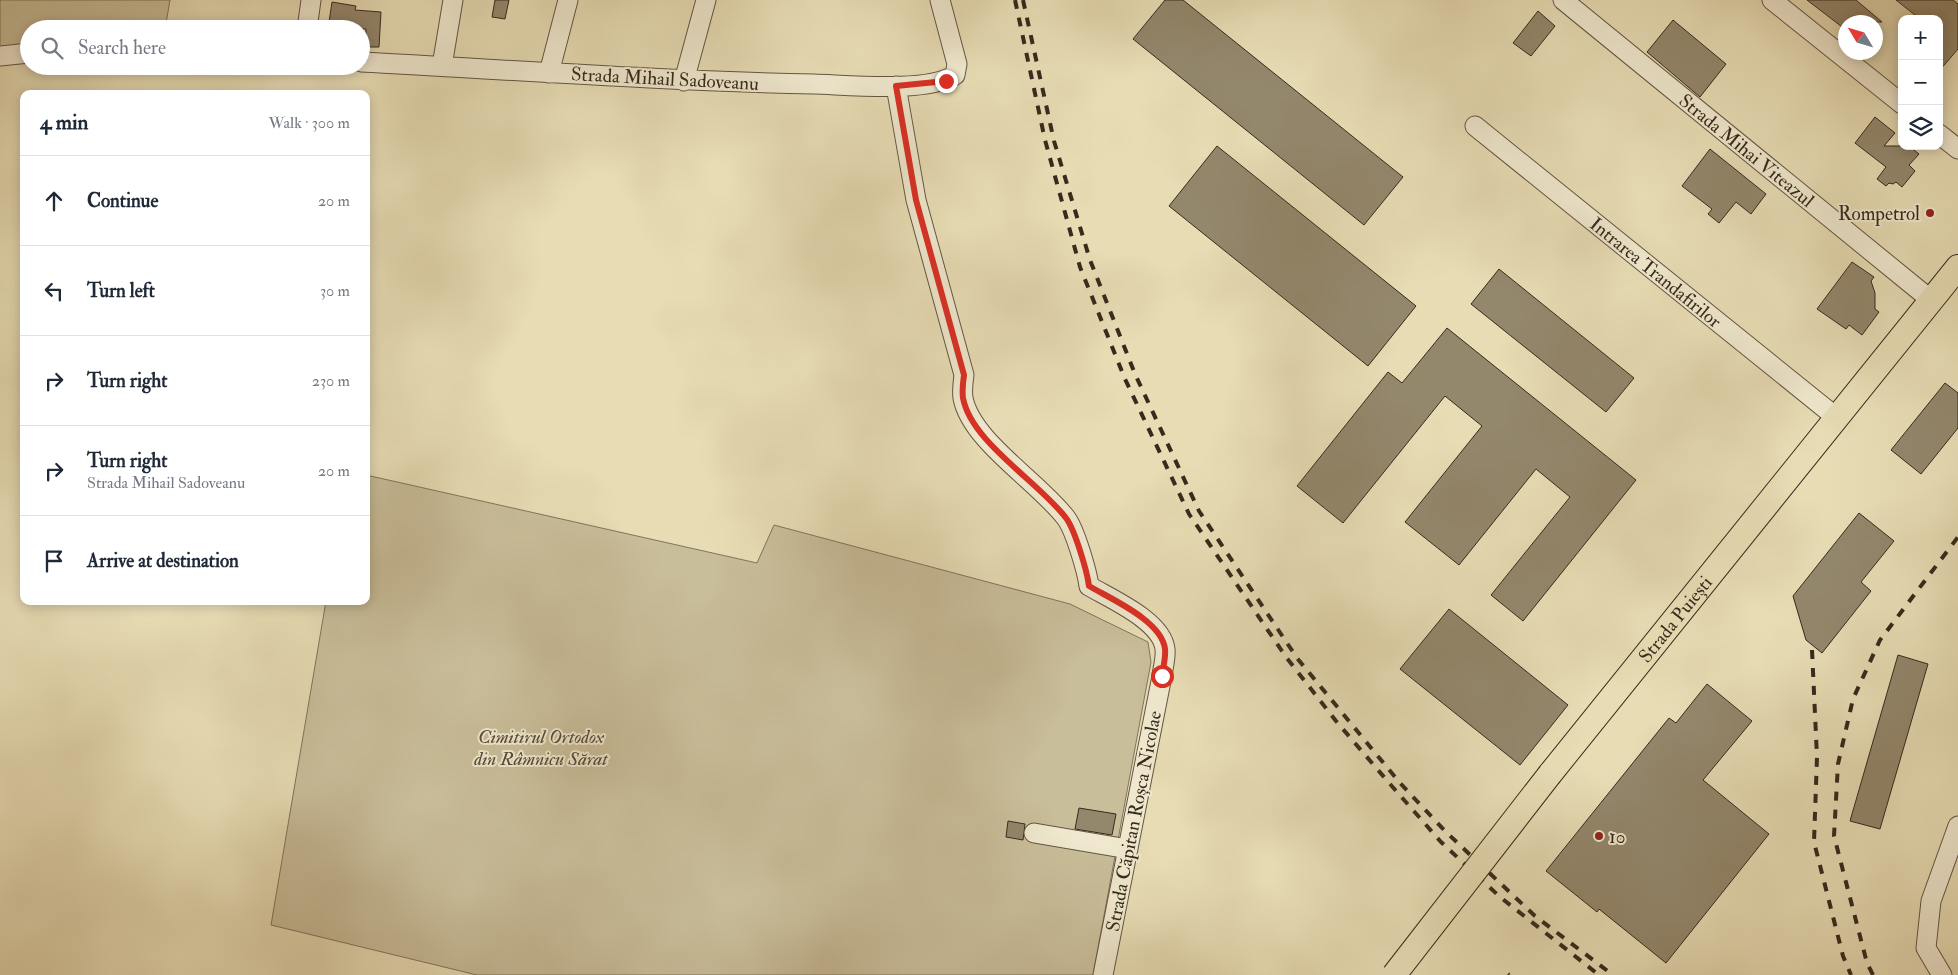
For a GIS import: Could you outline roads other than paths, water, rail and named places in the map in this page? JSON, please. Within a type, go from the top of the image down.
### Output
[{"type":"main road","name":"Strada Puiești","points":[[1394,975],[1550,774],[1958,266]]},
{"type":"street","points":[[308,20],[311,0]]},
{"type":"street","points":[[442,66],[453,0]]},
{"type":"street","points":[[549,73],[568,0]]},
{"type":"street","points":[[684,82],[706,0]]},
{"type":"street","name":"Strada Mihail Sadoveanu","points":[[370,62],[684,82],[896,86],[946,81],[955,75],[957,64],[940,0]]},
{"type":"street","name":"Strada Mihai Viteazul","points":[[1563,0],[1931,300]]},
{"type":"street","points":[[1772,0],[1898,101]]},
{"type":"street","points":[[0,56],[20,54]]},
{"type":"street","name":"Strada Căpitan Roșca Nicolae","points":[[896,86],[916,200],[964,375],[963,398],[970,416],[988,442],[1034,483],[1067,520],[1086,568],[1089,586],[1140,616],[1155,628],[1165,647],[1162,676],[1103,975]]},
{"type":"street","name":"Intrarea Trandafirilor","points":[[1475,126],[1836,418]]},
{"type":"street","points":[[1943,137],[1958,149]]},
{"type":"street","points":[[1942,975],[1926,948],[1931,901],[1958,826]]},
{"type":"street","points":[[1034,833],[1128,849]]},
{"type":"railway","points":[[1015,0],[1045,140],[1080,267],[1125,379],[1189,514],[1286,657],[1336,721],[1441,842],[1500,897],[1599,975]]},
{"type":"railway","points":[[1023,0],[1054,141],[1090,260],[1135,374],[1199,511],[1297,658],[1400,783],[1446,832],[1535,916],[1613,975]]},
{"type":"railway","points":[[1873,975],[1867,963],[1834,836],[1838,764],[1853,699],[1880,640],[1958,537]]},
{"type":"railway","points":[[1812,650],[1817,757],[1814,842],[1843,956],[1851,975]]},
{"type":"place","name":"Rompetrol","points":[[1930,213]]},
{"type":"place","name":"10","points":[[1599,836]]},
{"type":"park label","name":"Cimitirul Ortodox din Râmnicu Sărat","points":[[541,747]]}]
